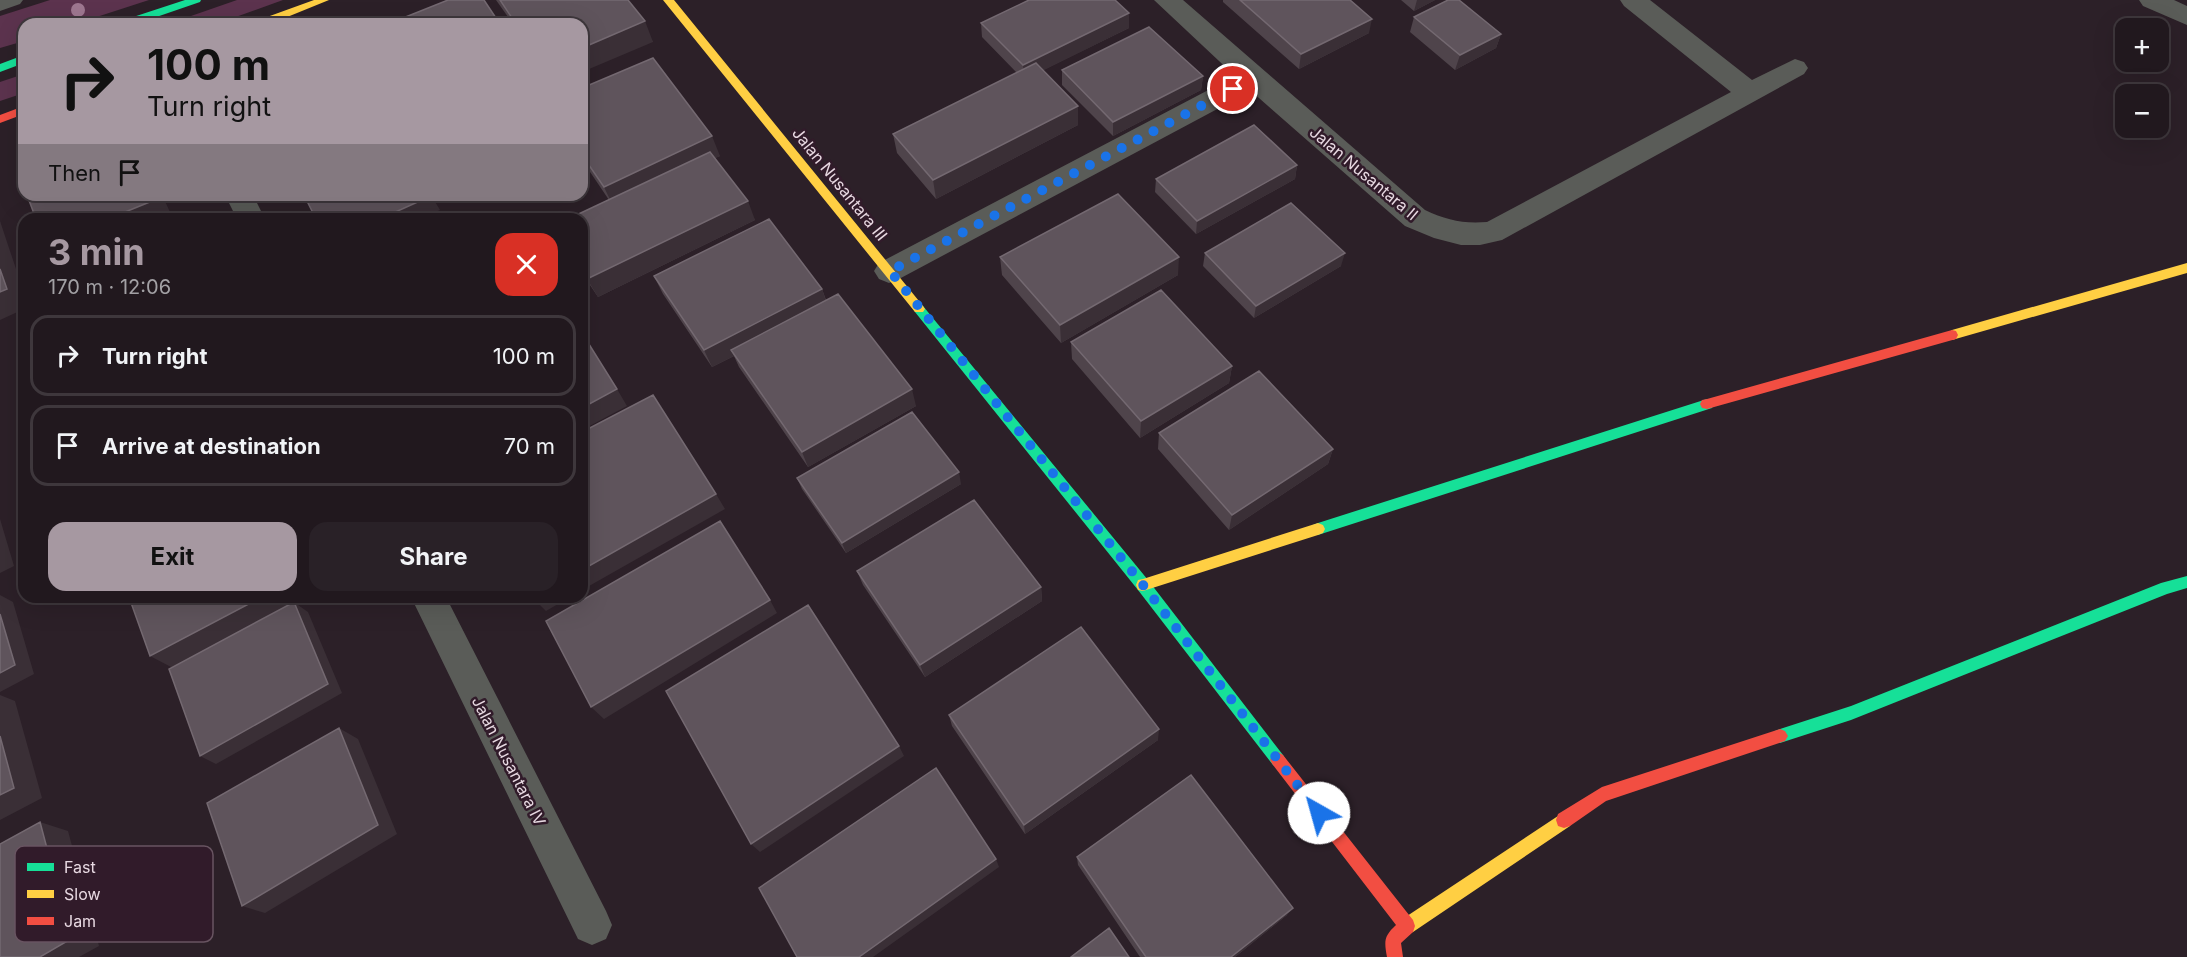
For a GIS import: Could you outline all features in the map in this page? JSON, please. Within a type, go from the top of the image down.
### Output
[{"type":"street","points":[[143,18],[196,0]]},
{"type":"street","points":[[276,18],[324,0]]},
{"type":"street","name":"Jalan Nusantara III","points":[[668,0],[1143,585],[1392,945]]},
{"type":"street","name":"Jalan Nusantara II","points":[[1167,0],[1253,78],[1415,218],[1437,229],[1463,236],[1492,232],[1795,68]]},
{"type":"street","points":[[1633,0],[1750,93]]},
{"type":"street","points":[[2152,0],[2187,16]]},
{"type":"street","points":[[0,68],[18,61]]},
{"type":"street","points":[[890,271],[1253,78]]},
{"type":"street","points":[[0,119],[18,112]]},
{"type":"street","points":[[1143,585],[1683,411],[2187,268]]},
{"type":"street","points":[[1392,945],[1602,795],[1851,713],[2155,592],[2187,582]]},
{"type":"street","name":"Jalan Nusantara IV","points":[[431,603],[592,925]]},
{"type":"lane","points":[[0,5],[14,0]]},
{"type":"shaded area","points":[[50,0],[149,0],[94,18],[18,18],[18,43],[0,48],[0,16]]},
{"type":"shaded area","points":[[237,0],[283,0],[233,18],[185,18]]},
{"type":"shaded area","points":[[18,76],[18,95],[0,101],[0,82]]},
{"type":"building","points":[[448,0],[484,0],[496,18],[403,18]]},
{"type":"building","points":[[500,0],[628,0],[645,21],[588,45],[588,18],[512,18]]},
{"type":"building","points":[[1029,0],[1115,0],[1129,13],[1023,65],[981,23]]},
{"type":"building","points":[[1240,0],[1350,0],[1372,19],[1301,54]]},
{"type":"building","points":[[1448,0],[1459,0],[1501,34],[1460,55],[1414,17]]},
{"type":"building","points":[[1149,27],[1203,76],[1113,122],[1062,70]]},
{"type":"building","points":[[653,58],[712,136],[604,187],[588,164],[588,85]]},
{"type":"building","points":[[1036,63],[1078,106],[933,180],[893,134]]},
{"type":"building","points":[[1254,125],[1297,165],[1197,221],[1156,179]]},
{"type":"building","points":[[710,152],[748,201],[588,279],[588,213],[581,213]]},
{"type":"building","points":[[1118,194],[1179,257],[1060,325],[1000,257]]},
{"type":"building","points":[[29,201],[152,201],[123,213],[34,213]]},
{"type":"building","points":[[307,201],[420,201],[393,213],[313,213]]},
{"type":"building","points":[[1291,203],[1345,253],[1256,306],[1205,253]]},
{"type":"building","points":[[769,219],[822,289],[704,350],[654,276]]},
{"type":"building","points":[[0,269],[7,289],[0,292]]},
{"type":"building","points":[[1161,290],[1232,366],[1141,421],[1071,342]]},
{"type":"building","points":[[838,294],[912,389],[802,452],[731,350]]},
{"type":"building","points":[[588,343],[617,389],[588,405]]},
{"type":"building","points":[[1259,371],[1333,449],[1232,515],[1159,433]]},
{"type":"building","points":[[653,395],[716,494],[588,567],[588,429]]},
{"type":"building","points":[[912,412],[959,472],[842,543],[797,478]]},
{"type":"building","points":[[974,500],[1041,587],[920,665],[857,571]]},
{"type":"building","points":[[720,521],[770,600],[591,707],[546,621],[577,603],[588,603],[588,597]]},
{"type":"building","points":[[131,603],[251,603],[150,656]]},
{"type":"building","points":[[294,603],[328,684],[200,756],[169,669]]},
{"type":"building","points":[[808,605],[899,746],[751,844],[666,691]]},
{"type":"building","points":[[0,614],[15,665],[0,673]]},
{"type":"building","points":[[1081,627],[1159,729],[1024,825],[949,715]]},
{"type":"building","points":[[339,728],[378,825],[242,906],[207,803]]},
{"type":"building","points":[[0,736],[14,788],[0,795]]},
{"type":"building","points":[[936,768],[996,859],[859,957],[797,957],[759,888]]},
{"type":"building","points":[[1191,775],[1293,908],[1231,957],[1146,957],[1077,857]]},
{"type":"building","points":[[40,822],[46,846],[15,846],[15,942],[66,942],[40,957],[0,957],[0,844]]},
{"type":"building","points":[[1109,928],[1129,957],[1071,957]]},
{"type":"traffic: fast","points":[[143,18],[196,0]]},
{"type":"traffic: fast","points":[[0,68],[18,61]]},
{"type":"traffic: fast","points":[[919,309],[1143,585],[1278,760]]},
{"type":"traffic: fast","points":[[1318,529],[1707,404]]},
{"type":"traffic: fast","points":[[1780,736],[1851,713],[2166,588],[2187,582]]},
{"type":"traffic: slow","points":[[276,18],[324,0]]},
{"type":"traffic: slow","points":[[668,0],[919,309]]},
{"type":"traffic: slow","points":[[1952,335],[2187,268]]},
{"type":"traffic: slow","points":[[1143,585],[1318,529]]},
{"type":"traffic: slow","points":[[1407,926],[1564,820]]},
{"type":"traffic: jam","points":[[0,119],[18,112]]},
{"type":"traffic: jam","points":[[1707,404],[1952,335]]},
{"type":"traffic: jam","points":[[1564,820],[1602,795],[1780,736]]},
{"type":"traffic: jam","points":[[1278,760],[1407,926],[1392,940],[1395,957]]},
{"type":"route","points":[[1233,89],[890,271],[1143,585],[1319,813]]}]
